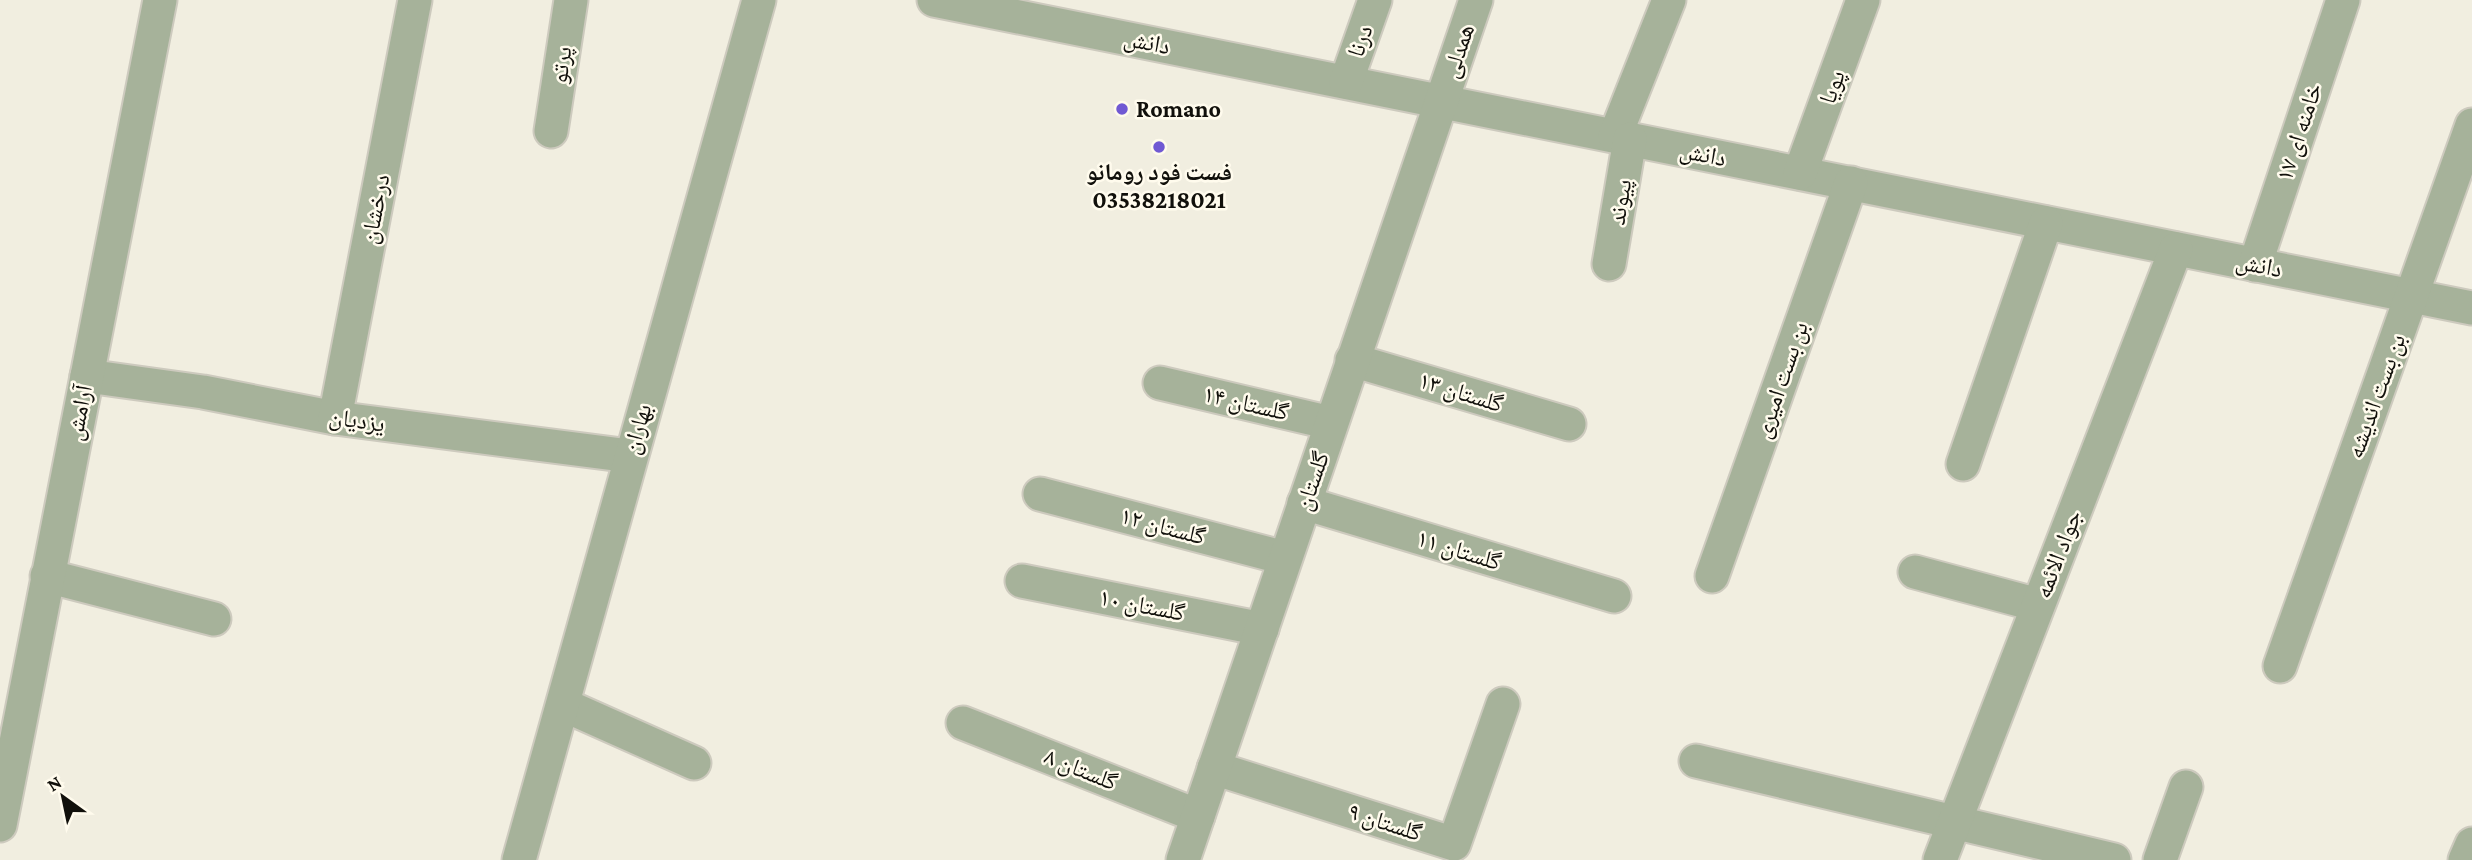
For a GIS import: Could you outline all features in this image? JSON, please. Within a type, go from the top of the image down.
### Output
[{"type":"street","name":"آرامش","points":[[0,825],[160,0]]},
{"type":"street","name":"درخشان","points":[[335,418],[415,0]]},
{"type":"street","name":"پرتو","points":[[551,131],[570,0]]},
{"type":"street","name":"بهاران","points":[[519,860],[564,705],[630,456],[760,0]]},
{"type":"street","name":"دانش","points":[[934,0],[2472,308]]},
{"type":"street","name":"درنا","points":[[1346,82],[1375,0]]},
{"type":"street","name":"همدلی","points":[[1440,101],[1476,0]]},
{"type":"street","name":"پیوند","points":[[1609,264],[1623,138],[1669,0]]},
{"type":"street","name":"پویا","points":[[1800,173],[1863,0]]},
{"type":"street","name":"خامنه ای ۱۷","points":[[2255,265],[2343,0]]},
{"type":"street","name":"گلستان","points":[[1183,860],[1440,101]]},
{"type":"street","name":"بن بست اندیشه","points":[[2280,666],[2472,125]]},
{"type":"street","name":"بن بست امیری","points":[[1712,576],[1851,183]]},
{"type":"street","points":[[1963,464],[2046,223]]},
{"type":"street","name":"جواد الائمه","points":[[1940,860],[2176,249]]},
{"type":"street","name":"گلستان ۱۳","points":[[1352,360],[1569,424]]},
{"type":"street","name":"یزدیان","points":[[87,376],[203,392],[335,418],[630,456]]},
{"type":"street","name":"گلستان ۱۴","points":[[1160,383],[1331,423]]},
{"type":"street","name":"گلستان ۱۲","points":[[1040,494],[1285,558]]},
{"type":"street","name":"گلستان ۱۱","points":[[1304,503],[1614,596]]},
{"type":"street","points":[[1914,572],[2038,605]]},
{"type":"street","points":[[47,576],[214,619]]},
{"type":"street","name":"گلستان ۱۰","points":[[1022,581],[1262,629]]},
{"type":"street","name":"گلستان ۹","points":[[1214,768],[1454,844],[1503,704]]},
{"type":"street","points":[[564,705],[694,763]]},
{"type":"street","name":"گلستان ۸","points":[[963,723],[1198,816]]},
{"type":"street","points":[[1696,761],[2114,860]]},
{"type":"street","points":[[2160,860],[2186,787]]},
{"type":"street","points":[[2465,860],[2472,844]]},
{"type":"place","name":"Romano","points":[[1122,109]]},
{"type":"place","name":"فست فود رومانو 03538218021","points":[[1159,147]]}]
